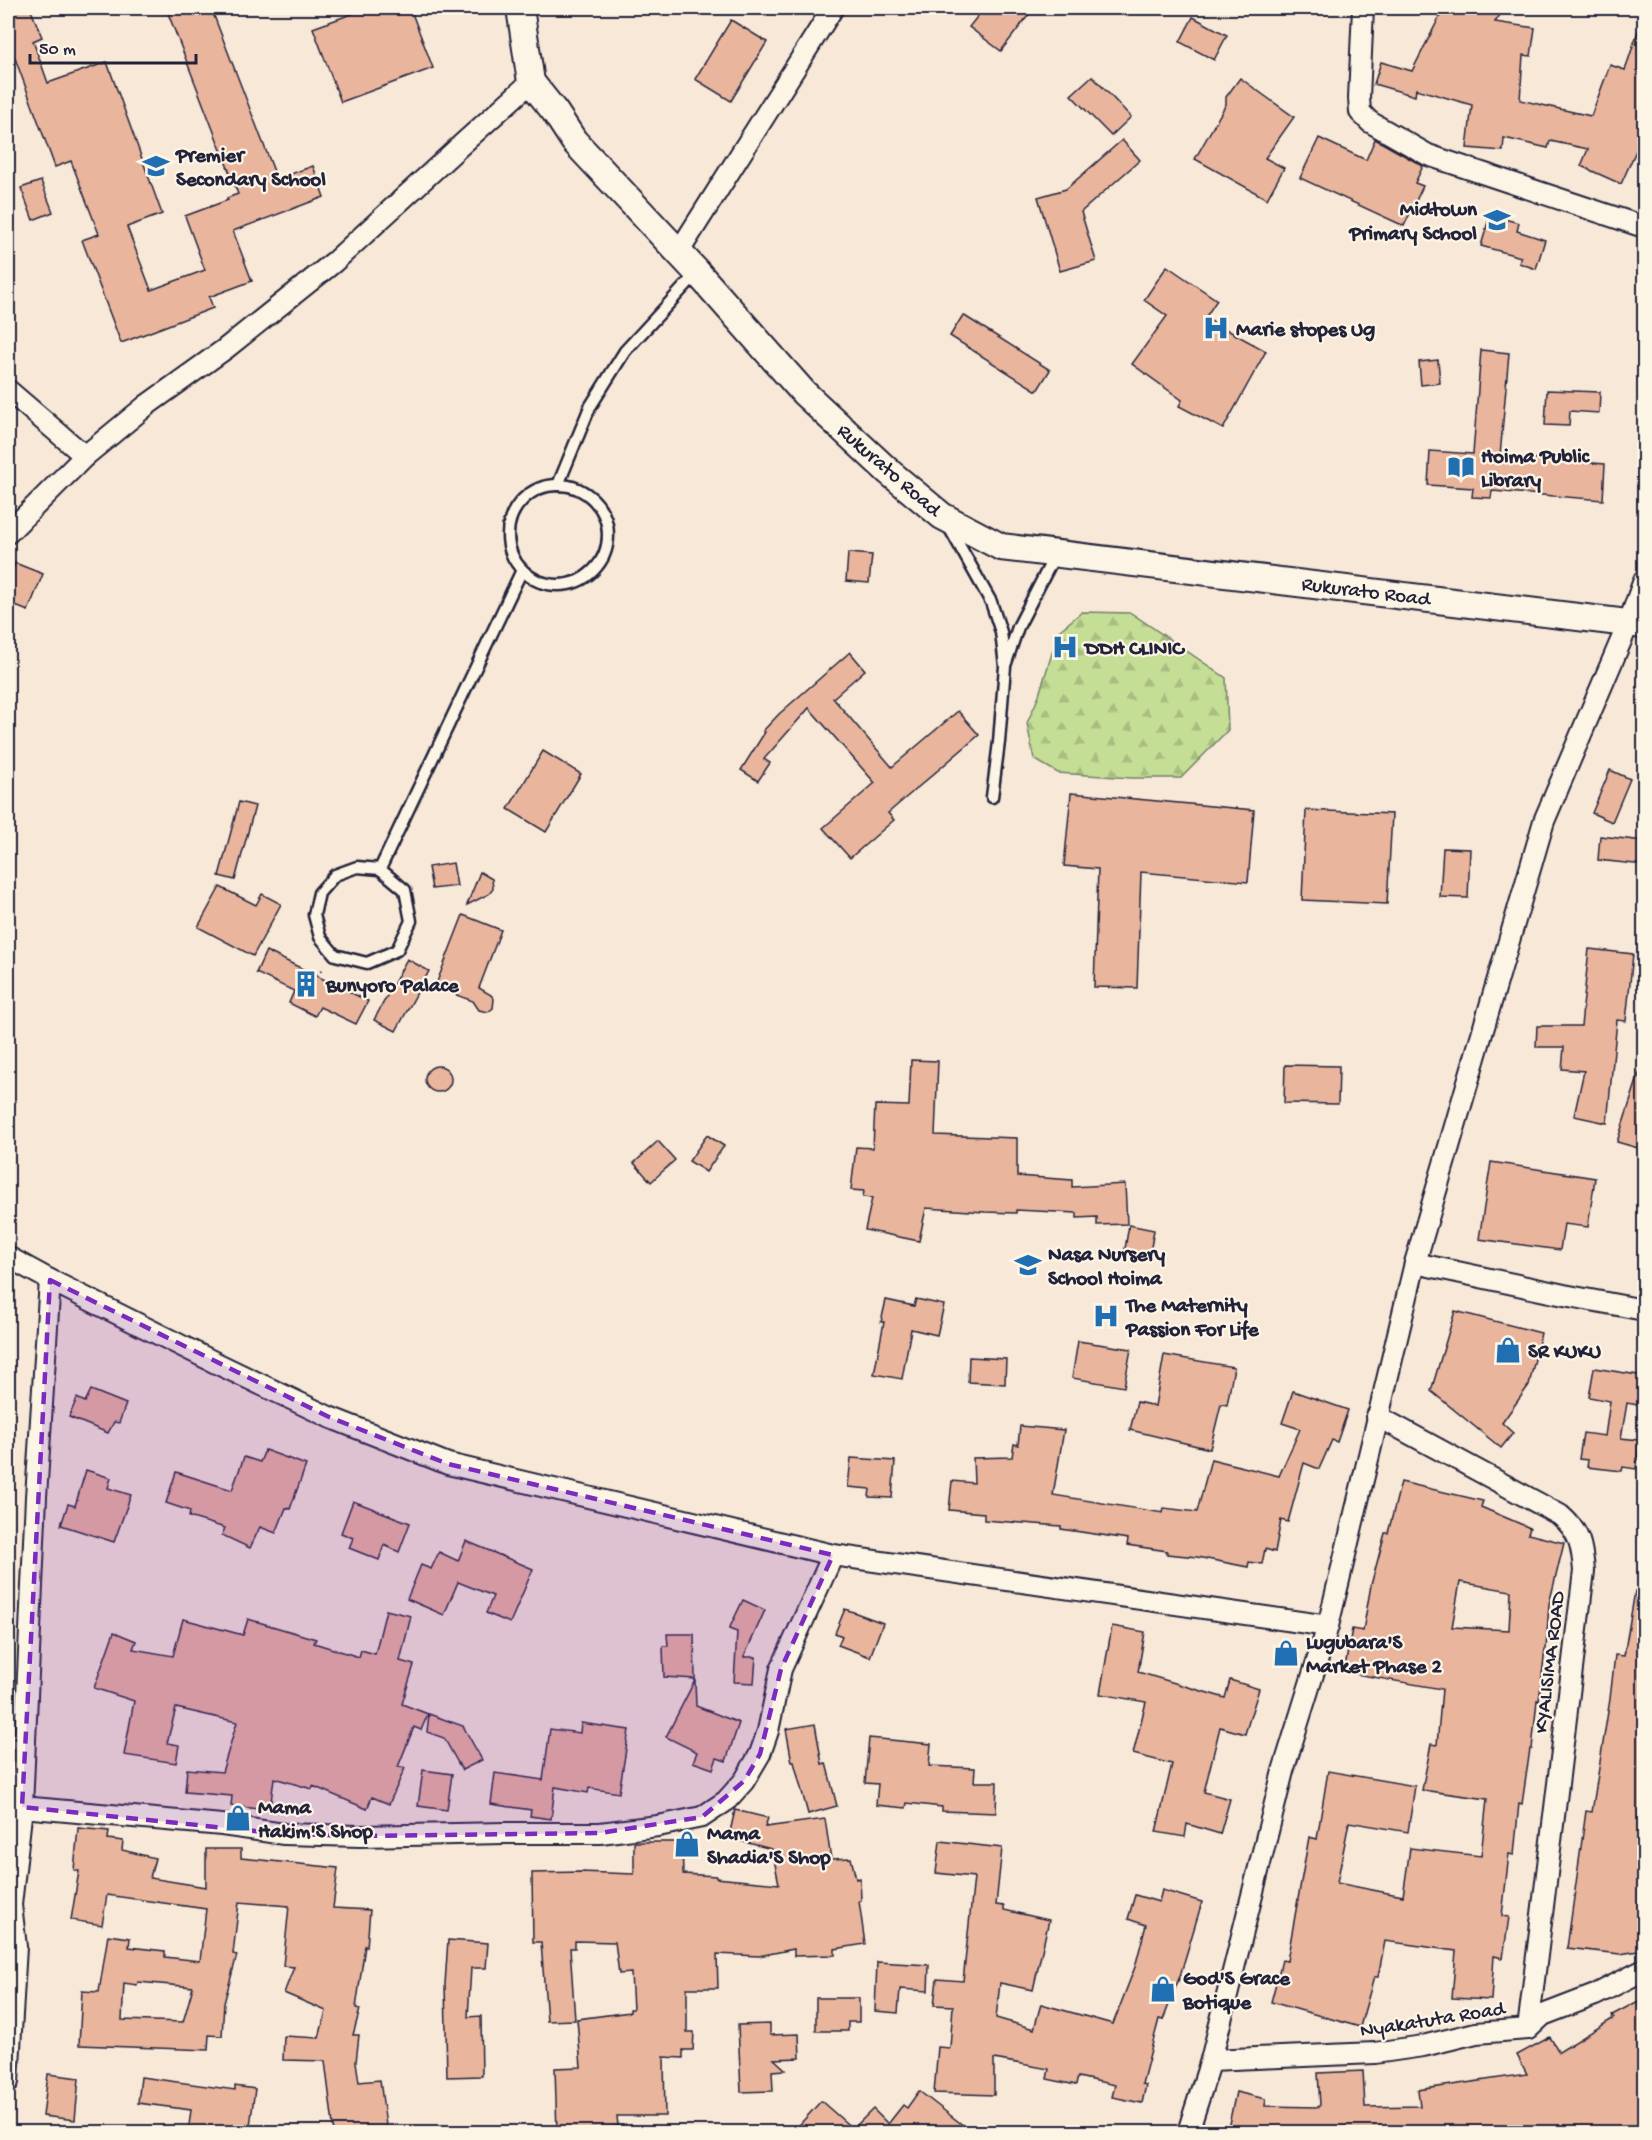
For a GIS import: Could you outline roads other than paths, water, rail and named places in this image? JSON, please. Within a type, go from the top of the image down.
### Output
[{"type":"street","points":[[8,533],[85,456],[147,405],[225,349],[334,262],[531,82],[520,8]]},
{"type":"street","points":[[678,253],[833,8]]},
{"type":"street","points":[[1359,9],[1360,112],[1370,122],[1428,156],[1644,227]]},
{"type":"street","name":"Rukurato Road","points":[[531,82],[574,141],[697,272],[804,393],[889,472],[942,516],[1001,547],[1637,623]]},
{"type":"street","points":[[8,390],[85,456]]},
{"type":"street","points":[[1188,2133],[1211,2060],[1283,1772],[1328,1626],[1415,1263],[1544,821],[1637,623],[1644,580]]},
{"type":"street","points":[[8,1257],[216,1363],[329,1417],[448,1464],[833,1555],[1328,1626]]},
{"type":"street","points":[[1415,1263],[1644,1310]]},
{"type":"street","points":[[8,2082],[11,1905],[22,1807],[36,1497],[50,1280]]},
{"type":"street","name":"KYALISIMA ROAD","points":[[1377,1416],[1560,1515],[1577,1533],[1582,1552],[1584,1571],[1528,2029]]},
{"type":"street","points":[[22,1807],[222,1824],[284,1834],[350,1836],[600,1833],[658,1826],[702,1817],[726,1801],[738,1788],[760,1754],[768,1731],[781,1669],[833,1555]]},
{"type":"street","name":"Nyakatuta Road","points":[[1211,2060],[1375,2054],[1423,2046],[1476,2033],[1528,2029],[1543,2015],[1595,1995],[1644,1970]]},
{"type":"lane","points":[[558,485],[590,407],[625,351],[697,272]]},
{"type":"lane","points":[[558,485],[579,490],[597,503],[607,522],[608,544],[599,564],[587,576],[571,584],[554,585],[537,580],[522,570],[512,554],[508,535],[511,516],[522,500],[539,489],[558,485]]},
{"type":"lane","points":[[942,516],[991,602],[1001,632],[1005,666],[992,797]]},
{"type":"lane","points":[[1005,666],[1018,627],[1056,553]]},
{"type":"lane","points":[[380,869],[522,570]]},
{"type":"lane","points":[[357,867],[380,869],[405,890],[411,921],[397,950],[367,963],[335,955],[320,938],[314,915],[319,892],[335,875],[357,867]]},
{"type":"place","name":"Premier Secondary School","points":[[156,166]]},
{"type":"place","name":"Midtown Primary School","points":[[1497,220]]},
{"type":"place","name":"Marie stopes Ug","points":[[1216,328]]},
{"type":"place","name":"Hoima Public Library","points":[[1461,467]]},
{"type":"place","name":"DDH CLINIC","points":[[1065,647]]},
{"type":"place","name":"Bunyoro Palace","points":[[306,984]]},
{"type":"place","name":"Nasa Nursery School Hoima","points":[[1028,1265]]},
{"type":"place","name":"The Maternity Passion For Life","points":[[1106,1316]]},
{"type":"place","name":"SR KUKU","points":[[1508,1350]]},
{"type":"place","name":"Lugubara'S Market Phase 2","points":[[1286,1653]]},
{"type":"place","name":"Mama Hakim'S Shop","points":[[238,1818]]},
{"type":"place","name":"Mama Shadia'S Shop","points":[[687,1844]]},
{"type":"place","name":"God'S Grace Botique","points":[[1163,1989]]}]
